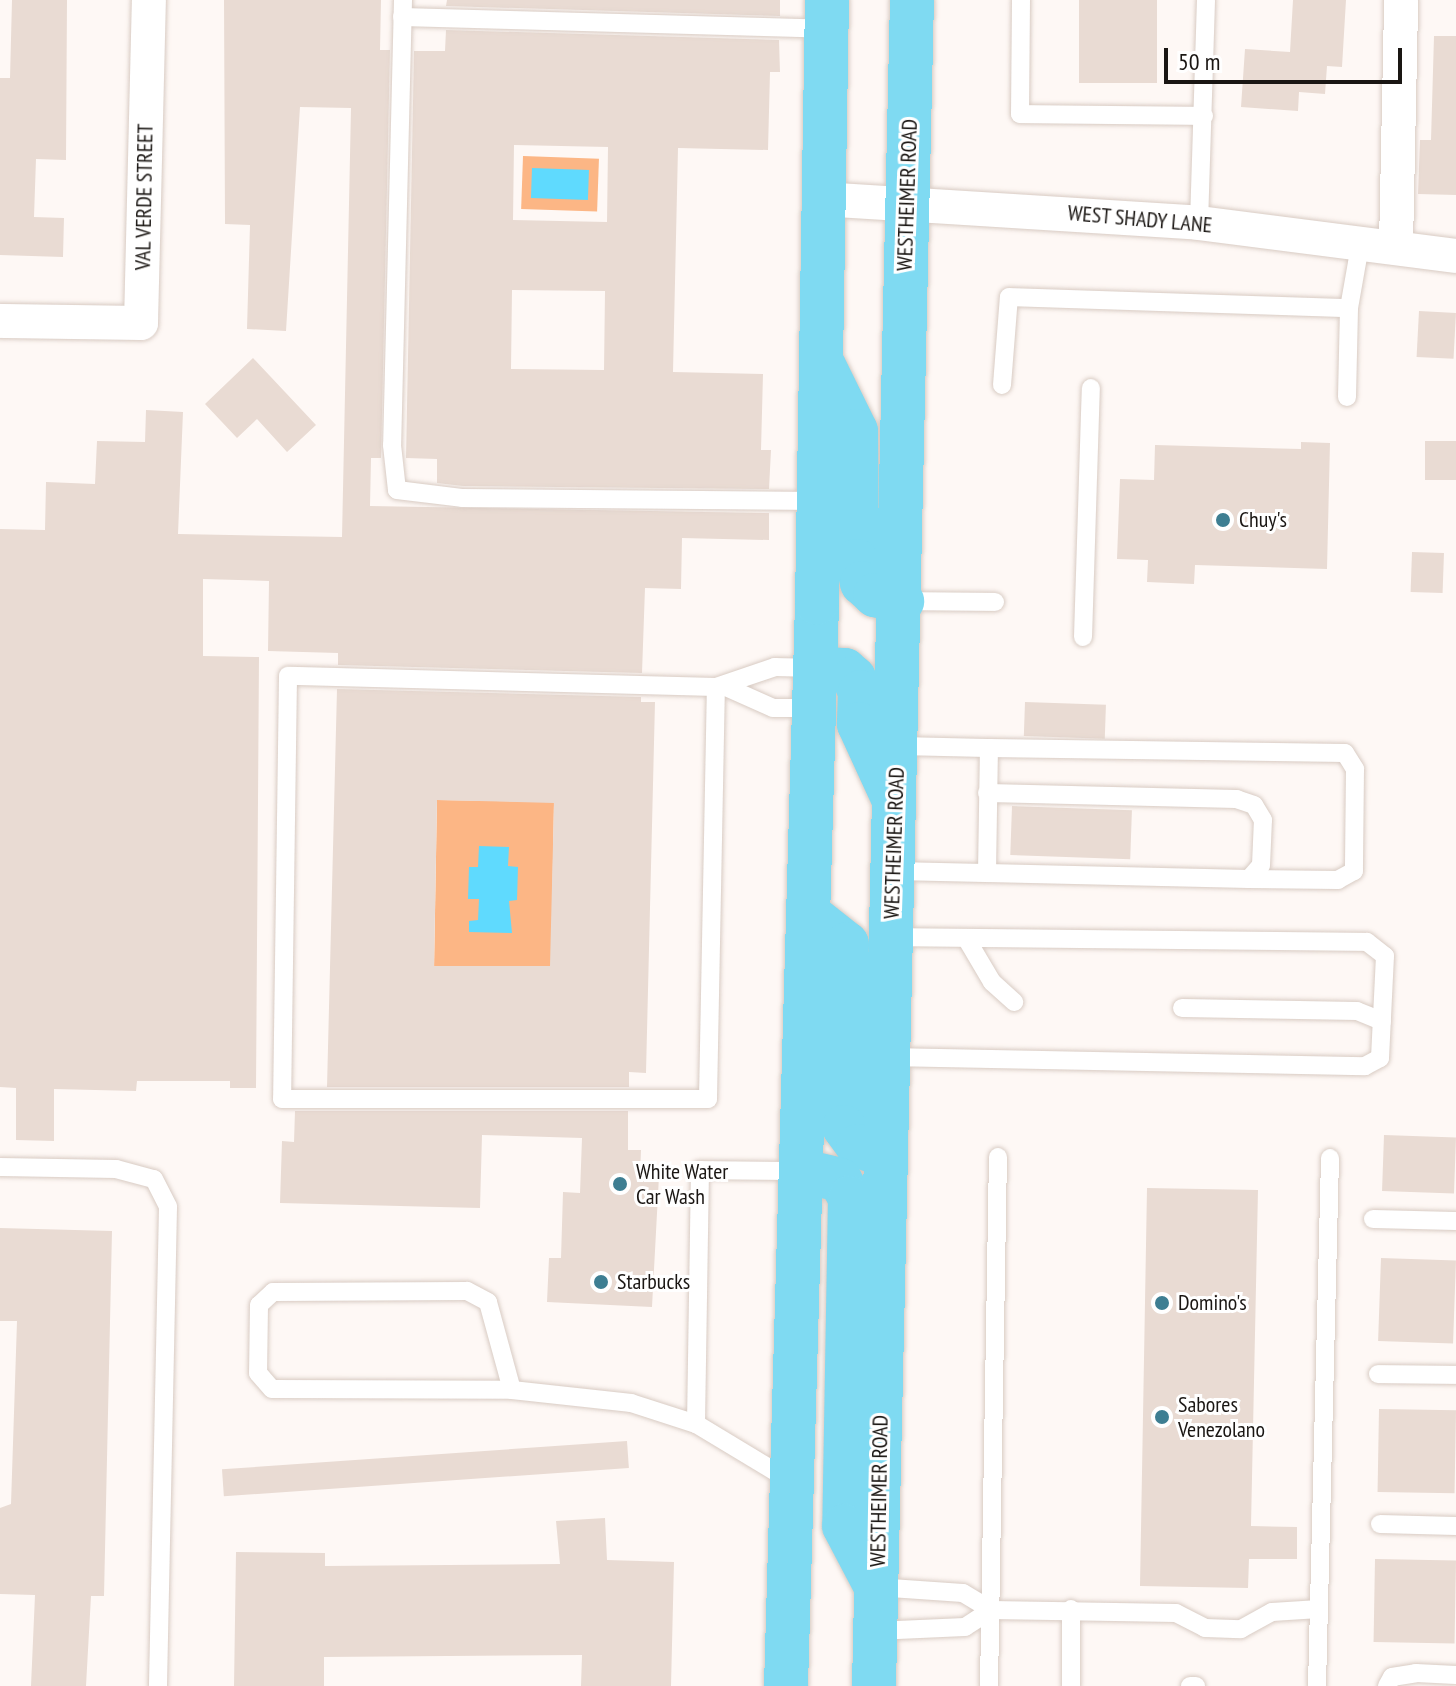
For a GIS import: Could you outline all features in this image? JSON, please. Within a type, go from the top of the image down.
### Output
[{"type":"main road","name":"WESTHEIMER ROAD","points":[[874,1686],[885,1155],[902,601],[912,0]]},
{"type":"main road","points":[[786,1686],[815,688],[827,15]]},
{"type":"main road","points":[[821,360],[856,431],[857,561],[862,583],[875,595],[902,601]]},
{"type":"main road","points":[[815,688],[845,670],[854,678],[860,692],[859,724],[895,802]]},
{"type":"main road","points":[[809,914],[847,944],[844,1127],[858,1146],[885,1155]]},
{"type":"main road","points":[[802,1171],[840,1180],[850,1198],[844,1526],[876,1587]]},
{"type":"street","name":"VAL VERDE STREET","points":[[0,321],[141,323],[149,0]]},
{"type":"street","points":[[1396,246],[1401,0]]},
{"type":"street","name":"WEST SHADY LANE","points":[[822,199],[908,202],[1199,223],[1361,240],[1456,256]]},
{"type":"lane","points":[[1021,0],[1020,114],[1204,116]]},
{"type":"lane","points":[[1199,223],[1206,0]]},
{"type":"lane","points":[[819,501],[462,498],[397,490],[392,445],[403,9],[827,15]]},
{"type":"lane","points":[[1347,397],[1349,308],[1361,240]]},
{"type":"lane","points":[[1002,385],[1009,297],[1349,308]]},
{"type":"lane","points":[[1083,637],[1091,388]]},
{"type":"lane","points":[[902,601],[995,602]]},
{"type":"lane","points":[[721,687],[775,667],[815,688]]},
{"type":"lane","points":[[721,687],[708,1099],[282,1099],[288,676],[721,687],[773,708],[815,688]]},
{"type":"lane","points":[[893,871],[1338,880],[1354,871],[1355,769],[1345,753],[898,746]]},
{"type":"lane","points":[[987,873],[989,748]]},
{"type":"lane","points":[[987,793],[1237,799],[1254,805],[1263,820],[1261,865],[1249,879]]},
{"type":"lane","points":[[888,1057],[1365,1066],[1380,1058],[1385,956],[1367,942],[891,937]]},
{"type":"lane","points":[[966,938],[992,982],[1014,1002]]},
{"type":"lane","points":[[1182,1008],[1357,1011],[1382,1021]]},
{"type":"lane","points":[[989,1686],[998,1157]]},
{"type":"lane","points":[[1317,1686],[1330,1158]]},
{"type":"lane","points":[[0,1167],[116,1169],[154,1179],[168,1207],[158,1686]]},
{"type":"lane","points":[[696,1424],[700,1170],[802,1171]]},
{"type":"lane","points":[[1373,1219],[1456,1221]]},
{"type":"lane","points":[[512,1390],[488,1302],[467,1291],[273,1292],[259,1305],[258,1373],[272,1389],[512,1390],[631,1403],[696,1424],[760,1458],[791,1481]]},
{"type":"lane","points":[[1378,1374],[1456,1375]]},
{"type":"lane","points":[[1380,1524],[1456,1526]]},
{"type":"lane","points":[[876,1587],[963,1593],[991,1610],[1176,1613],[1205,1628],[1241,1629],[1272,1612],[1319,1609]]},
{"type":"lane","points":[[1071,1609],[1071,1686]]},
{"type":"lane","points":[[875,1631],[965,1627],[991,1610]]},
{"type":"lane","points":[[1387,1686],[1392,1677],[1416,1673],[1456,1675]]},
{"type":"lane","points":[[1190,1686],[1196,1686]]},
{"type":"shaded area","points":[[523,156],[599,159],[597,212],[521,209]]},
{"type":"shaded area","points":[[437,800],[554,802],[551,968],[434,966]]},
{"type":"water","points":[[532,168],[589,170],[588,200],[531,198]]},
{"type":"water","points":[[479,846],[509,847],[508,866],[518,867],[517,900],[509,901],[512,933],[469,932],[469,921],[478,920],[479,899],[468,899],[469,867],[478,867]]},
{"type":"building","points":[[12,0],[67,0],[66,160],[36,159],[34,217],[64,218],[63,257],[0,255],[0,78],[10,78]]},
{"type":"building","points":[[224,0],[381,0],[380,50],[390,50],[381,458],[371,458],[370,506],[769,513],[769,540],[682,538],[681,589],[645,588],[642,673],[338,665],[338,653],[268,651],[269,581],[203,579],[203,656],[259,657],[256,1088],[230,1088],[230,1081],[137,1081],[136,1091],[54,1089],[54,1141],[16,1140],[16,1088],[0,1087],[0,529],[45,530],[46,482],[95,484],[97,441],[145,442],[146,410],[183,412],[178,534],[342,537],[351,108],[300,107],[286,331],[247,329],[250,225],[225,224]]},
{"type":"building","points":[[447,0],[780,0],[780,16],[446,6]]},
{"type":"building","points":[[1079,0],[1157,0],[1157,83],[1079,83]]},
{"type":"building","points":[[1293,0],[1346,0],[1342,67],[1327,66],[1325,94],[1299,92],[1298,111],[1241,107],[1245,49],[1290,52]]},
{"type":"building","points":[[446,30],[779,40],[780,72],[770,72],[768,150],[678,148],[673,372],[763,374],[761,450],[771,450],[769,489],[463,486],[437,483],[437,459],[406,458],[414,51],[445,51]],"holes":[[[514,145],[608,147],[607,222],[513,220]],[[512,290],[605,291],[604,370],[511,369]]]},
{"type":"building","points":[[1434,36],[1456,36],[1456,195],[1418,194],[1420,140],[1431,140]]},
{"type":"building","points":[[1419,311],[1456,313],[1454,359],[1417,357]]},
{"type":"building","points":[[253,358],[316,425],[287,452],[257,419],[237,438],[205,404]]},
{"type":"building","points":[[1425,441],[1456,441],[1456,480],[1425,480]]},
{"type":"building","name":"Chuy's","points":[[1301,442],[1330,443],[1327,569],[1195,565],[1194,584],[1147,582],[1148,560],[1117,559],[1120,479],[1154,480],[1155,445],[1301,449]]},
{"type":"building","points":[[1412,552],[1444,553],[1443,593],[1411,592]]},
{"type":"building","points":[[337,689],[641,697],[641,702],[655,702],[646,1073],[629,1072],[629,1087],[327,1087]],"holes":[[[437,800],[554,803],[550,966],[434,966]]]},
{"type":"building","points":[[1025,702],[1106,705],[1105,739],[1024,736]]},
{"type":"building","points":[[1012,806],[1132,810],[1130,859],[1010,855]]},
{"type":"building","points":[[295,1111],[628,1111],[628,1150],[641,1150],[640,1176],[659,1176],[652,1307],[547,1302],[549,1258],[561,1258],[563,1192],[580,1193],[582,1138],[482,1135],[480,1208],[280,1203],[282,1141],[294,1142]]},
{"type":"building","points":[[1384,1135],[1456,1138],[1454,1193],[1382,1191]]},
{"type":"building","points":[[1147,1188],[1258,1190],[1251,1526],[1297,1527],[1297,1559],[1249,1559],[1248,1588],[1140,1586]]},
{"type":"building","points":[[0,1228],[112,1231],[104,1596],[91,1596],[86,1686],[31,1686],[35,1595],[0,1594],[0,1508],[11,1504],[17,1321],[0,1321]]},
{"type":"building","points":[[1381,1258],[1456,1261],[1453,1344],[1378,1341]]},
{"type":"building","points":[[1379,1409],[1456,1410],[1455,1493],[1378,1492]]},
{"type":"building","points":[[627,1441],[629,1468],[224,1496],[222,1469]]},
{"type":"building","points":[[605,1518],[607,1560],[674,1562],[671,1686],[581,1686],[582,1655],[324,1657],[324,1686],[234,1686],[236,1552],[325,1553],[325,1566],[560,1564],[556,1521]]},
{"type":"building","points":[[1375,1559],[1456,1560],[1455,1643],[1374,1642]]},
{"type":"place","name":"Chuy's","points":[[1223,520]]},
{"type":"place","name":"White Water Car Wash","points":[[620,1184]]},
{"type":"place","name":"Starbucks","points":[[601,1282]]},
{"type":"place","name":"Domino's","points":[[1162,1303]]},
{"type":"place","name":"Sabores Venezolano","points":[[1162,1417]]}]
